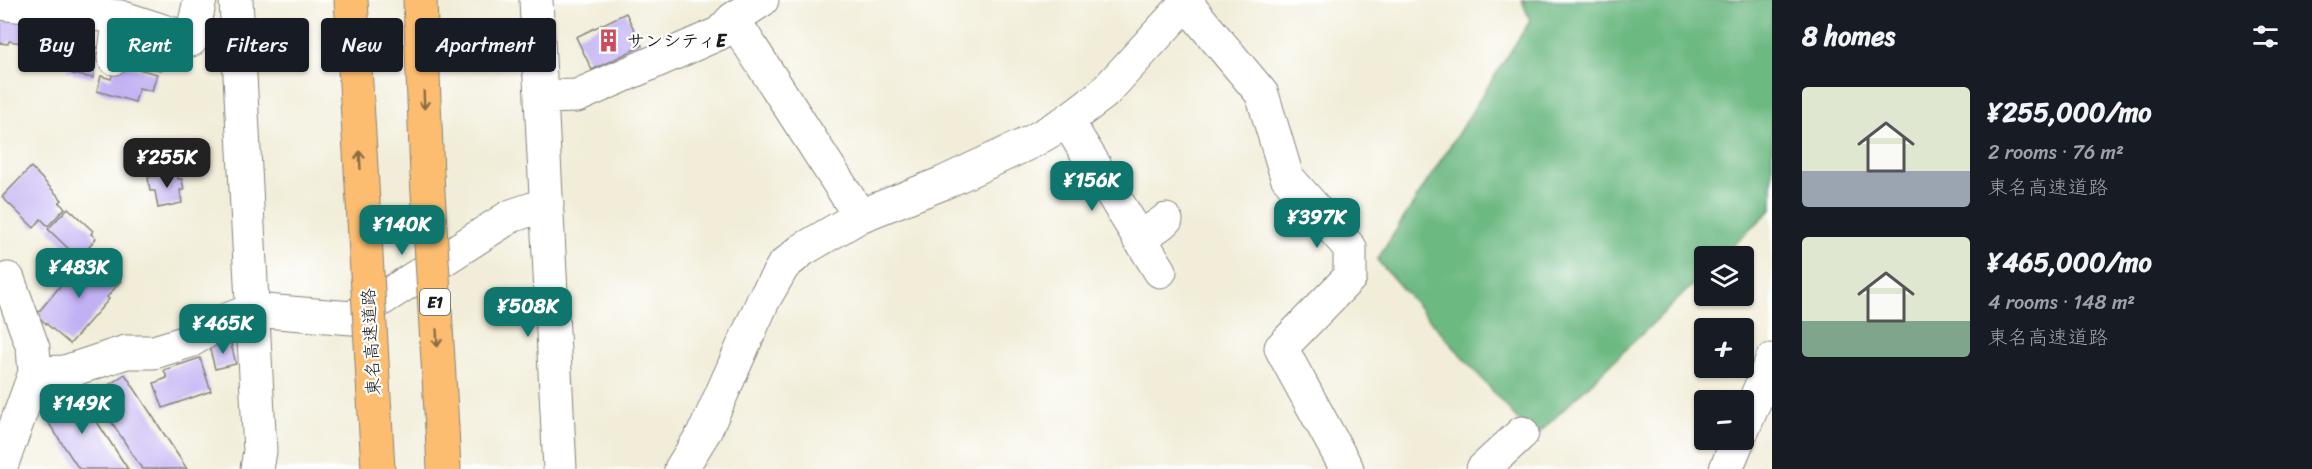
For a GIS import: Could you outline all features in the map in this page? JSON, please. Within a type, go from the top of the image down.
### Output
[{"type":"highway","name":"東名高速道路","points":[[351,0],[378,469]]},
{"type":"highway","name":"E1","points":[[420,0],[444,469]]},
{"type":"street","points":[[0,3],[120,17],[191,40],[200,0]]},
{"type":"street","points":[[236,0],[260,451],[257,469]]},
{"type":"street","points":[[536,0],[560,469]]},
{"type":"street","points":[[541,97],[577,96],[720,33],[732,20],[762,0]]},
{"type":"street","points":[[681,469],[706,429],[763,301],[783,266],[802,250],[860,216],[944,183],[1033,141],[1067,121],[1104,93],[1188,2],[1262,94],[1287,177],[1350,248],[1350,277],[1281,348],[1347,469]]},
{"type":"street","points":[[732,20],[860,216]]},
{"type":"street","points":[[1067,121],[1160,272]]},
{"type":"street","points":[[35,373],[65,372],[126,352],[154,352],[190,340],[224,321],[253,310],[352,318],[511,216],[547,204]]},
{"type":"street","points":[[1139,240],[1166,220]]},
{"type":"street","points":[[0,469],[35,373],[33,348],[8,299]]},
{"type":"street","points":[[1754,403],[1772,360]]},
{"type":"street","points":[[1483,469],[1522,433]]},
{"type":"street","points":[[1726,469],[1734,450]]},
{"type":"green space","points":[[1522,0],[1772,0],[1772,209],[1733,246],[1694,246],[1694,284],[1534,438],[1377,260],[1530,21]]},
{"type":"building","name":"サンシティE","points":[[626,13],[642,46],[592,70],[576,37]]},
{"type":"building","points":[[0,15],[23,18],[18,18],[18,42],[0,43]]},
{"type":"building","points":[[95,46],[98,47],[95,66]]},
{"type":"building","points":[[73,72],[94,72],[93,78],[72,74]]},
{"type":"building","points":[[113,72],[157,74],[152,91],[139,88],[135,102],[97,91],[101,76],[111,79]]},
{"type":"building","points":[[31,167],[62,200],[59,203],[65,208],[48,226],[41,219],[34,228],[2,197]]},
{"type":"building","points":[[177,172],[178,179],[182,179],[184,190],[180,190],[182,203],[158,208],[155,191],[150,191],[148,177]]},
{"type":"building","points":[[68,208],[93,231],[91,234],[96,238],[84,253],[82,251],[79,254],[75,250],[73,253],[48,229]]},
{"type":"building","points":[[87,254],[91,258],[93,256],[121,281],[107,297],[109,299],[70,344],[36,315]]},
{"type":"building","points":[[230,340],[236,364],[215,369],[209,346]]},
{"type":"building","points":[[200,358],[211,391],[163,408],[154,383],[167,378],[164,370]]},
{"type":"building","points":[[125,374],[187,469],[142,469],[94,395]]},
{"type":"building","points":[[76,390],[128,469],[79,469],[42,413]]},
{"type":"place","name":"サンシティE","points":[[609,41]]}]
